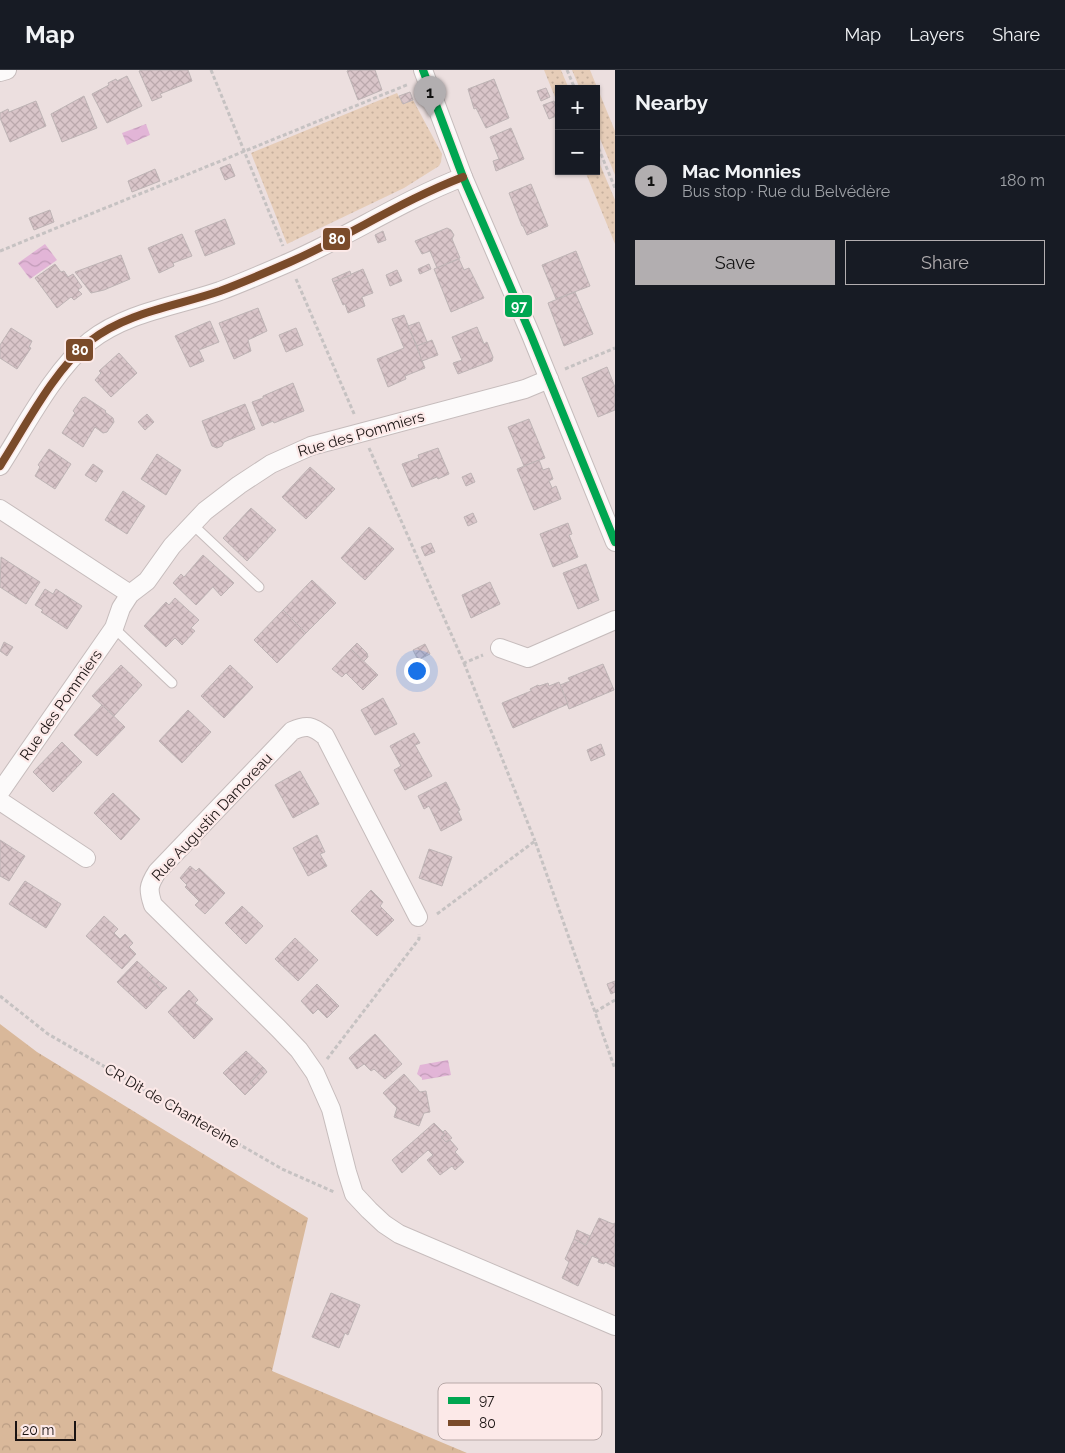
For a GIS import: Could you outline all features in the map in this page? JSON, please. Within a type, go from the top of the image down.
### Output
[{"type":"street","points":[[0,72],[7,70]]},
{"type":"street","points":[[417,76],[553,375],[615,542]]},
{"type":"street","points":[[0,466],[71,359],[108,327],[221,290],[289,262],[323,247],[433,188],[463,177]]},
{"type":"street","name":"Rue des Pommiers","points":[[0,792],[114,628],[121,608],[130,594],[147,581],[172,546],[205,511],[239,485],[272,464],[311,446],[525,389],[553,375]]},
{"type":"street","points":[[0,509],[130,594]]},
{"type":"street","points":[[500,648],[528,658],[615,620]]},
{"type":"street","name":"Rue Augustin Damoreau","points":[[419,922],[325,736],[314,728],[302,726],[292,731],[157,872],[150,883],[149,893],[153,905],[278,1028],[299,1050],[316,1073],[331,1109],[354,1194],[369,1210],[384,1224],[400,1234],[615,1326]]},
{"type":"street","points":[[0,801],[86,858]]},
{"type":"lane","points":[[192,524],[258,587]]},
{"type":"lane","points":[[114,628],[172,683]]},
{"type":"path","points":[[211,70],[284,249]]},
{"type":"path","points":[[567,70],[573,85]]},
{"type":"path","points":[[0,251],[244,152],[417,76]]},
{"type":"path","points":[[600,152],[615,188]]},
{"type":"path","points":[[296,278],[356,419]]},
{"type":"path","points":[[553,375],[615,348]]},
{"type":"path","points":[[366,443],[464,664],[535,841],[615,1069]]},
{"type":"path","points":[[464,664],[500,648]]},
{"type":"path","points":[[322,1066],[419,939],[419,922],[535,841]]},
{"type":"path","name":"CR Dit de Chantereine","points":[[0,996],[48,1034],[282,1169],[335,1193],[354,1194]]},
{"type":"path","points":[[595,1012],[615,1000]]},
{"type":"shaded area","points":[[544,70],[561,70],[567,85],[555,85],[555,97]]},
{"type":"shaded area","points":[[572,70],[590,70],[596,85],[578,85]]},
{"type":"shaded area","points":[[397,93],[403,104],[413,100],[442,154],[439,166],[404,188],[287,244],[251,153]]},
{"type":"shaded area","points":[[600,94],[615,131],[615,175],[600,139]]},
{"type":"shaded area","points":[[600,164],[615,200],[615,244],[587,175],[600,175]]},
{"type":"green space","points":[[0,1024],[37,1052],[308,1218],[272,1371],[467,1453],[0,1453]]},
{"type":"water","points":[[146,124],[150,135],[127,145],[122,133]]},
{"type":"water","points":[[45,244],[57,260],[30,279],[18,263]]},
{"type":"water","points":[[448,1060],[451,1075],[422,1080],[417,1074],[420,1065]]},
{"type":"building","points":[[188,70],[192,81],[160,94],[162,97],[152,101],[139,71]]},
{"type":"building","points":[[375,70],[382,90],[358,100],[347,71]]},
{"type":"building","points":[[127,76],[142,106],[107,123],[92,94],[109,85],[108,83]]},
{"type":"building","points":[[494,79],[509,118],[486,128],[476,108],[474,109],[468,89]]},
{"type":"building","points":[[546,88],[550,97],[541,101],[537,91]]},
{"type":"building","points":[[410,92],[413,100],[403,104],[399,96]]},
{"type":"building","points":[[84,96],[97,128],[62,142],[51,114]]},
{"type":"building","points":[[36,101],[46,126],[10,142],[0,118],[0,113],[8,109],[9,112]]},
{"type":"building","points":[[554,101],[555,117],[549,119],[543,105]]},
{"type":"building","points":[[511,128],[524,159],[496,171],[493,161],[499,159],[490,137]]},
{"type":"building","points":[[230,164],[235,176],[225,180],[220,168]]},
{"type":"building","points":[[155,169],[160,181],[132,192],[128,181]]},
{"type":"building","points":[[531,184],[548,226],[527,235],[509,193]]},
{"type":"building","points":[[50,210],[54,222],[34,230],[29,218]]},
{"type":"building","points":[[225,219],[235,244],[205,256],[195,231]]},
{"type":"building","points":[[447,228],[454,235],[452,239],[460,258],[437,268],[430,251],[422,254],[415,241]]},
{"type":"building","points":[[383,231],[386,240],[378,243],[375,235]]},
{"type":"building","points":[[182,234],[192,256],[173,263],[174,266],[159,273],[148,248]]},
{"type":"building","points":[[576,251],[590,286],[556,299],[542,265]]},
{"type":"building","points":[[121,255],[130,279],[104,290],[91,293],[75,272]]},
{"type":"building","points":[[459,259],[464,270],[469,268],[484,298],[451,312],[434,269]]},
{"type":"building","points":[[55,264],[68,277],[73,274],[82,287],[78,290],[82,294],[74,300],[71,297],[57,308],[35,278]]},
{"type":"building","points":[[429,264],[431,269],[420,274],[418,269]]},
{"type":"building","points":[[363,269],[373,293],[362,297],[365,306],[348,313],[333,282]]},
{"type":"building","points":[[397,270],[402,281],[390,286],[386,275]]},
{"type":"building","points":[[350,271],[351,275],[333,282],[332,279]]},
{"type":"building","points":[[575,292],[593,334],[564,346],[548,303]]},
{"type":"building","points":[[258,308],[267,331],[248,340],[251,351],[234,359],[219,323]]},
{"type":"building","points":[[404,315],[425,368],[405,376],[406,379],[388,387],[377,359],[404,348],[392,319]]},
{"type":"building","points":[[210,321],[219,342],[199,350],[204,361],[190,367],[175,336]]},
{"type":"building","points":[[419,322],[427,342],[417,346],[408,326]]},
{"type":"building","points":[[477,327],[484,344],[487,342],[493,357],[492,361],[458,374],[453,363],[462,360],[452,337]]},
{"type":"building","points":[[11,328],[32,341],[29,347],[31,348],[17,369],[0,358],[0,345]]},
{"type":"building","points":[[296,328],[303,345],[286,352],[279,335]]},
{"type":"building","points":[[432,340],[438,355],[422,361],[417,346]]},
{"type":"building","points":[[119,353],[137,373],[111,397],[95,380],[101,373],[99,371]]},
{"type":"building","points":[[607,367],[615,387],[615,410],[598,417],[582,378]]},
{"type":"building","points":[[293,383],[304,411],[262,426],[252,402]]},
{"type":"building","points":[[85,397],[106,411],[113,418],[114,422],[107,432],[103,433],[95,427],[83,447],[62,433],[75,413],[73,411],[82,398]]},
{"type":"building","points":[[245,404],[255,429],[224,442],[222,446],[217,448],[212,446],[202,421]]},
{"type":"building","points":[[147,414],[154,422],[145,430],[138,422]]},
{"type":"building","points":[[529,419],[545,458],[524,466],[508,427]]},
{"type":"building","points":[[438,448],[449,474],[412,487],[402,464],[419,458],[418,455]]},
{"type":"building","points":[[49,449],[71,464],[55,489],[35,476],[40,467],[38,465]]},
{"type":"building","points":[[157,454],[181,470],[166,495],[141,479]]},
{"type":"building","points":[[539,460],[543,470],[549,468],[553,479],[549,481],[552,488],[556,486],[561,499],[534,510],[517,469]]},
{"type":"building","points":[[93,464],[103,471],[96,482],[85,475]]},
{"type":"building","points":[[310,467],[335,489],[306,519],[282,497]]},
{"type":"building","points":[[471,473],[475,482],[466,486],[462,477]]},
{"type":"building","points":[[123,491],[145,506],[127,534],[105,520]]},
{"type":"building","points":[[251,508],[276,530],[247,561],[223,538]]},
{"type":"building","points":[[473,513],[477,522],[468,526],[464,517]]},
{"type":"building","points":[[568,523],[572,534],[569,535],[578,557],[553,567],[540,534]]},
{"type":"building","points":[[369,527],[394,549],[365,580],[341,558]]},
{"type":"building","points":[[431,543],[435,552],[425,556],[421,547]]},
{"type":"building","points":[[203,555],[234,583],[221,596],[213,587],[196,605],[173,583],[181,574],[184,577]]},
{"type":"building","points":[[1,557],[40,582],[26,604],[0,587]]},
{"type":"building","points":[[586,564],[599,600],[578,609],[563,573]]},
{"type":"building","points":[[312,580],[336,603],[306,633],[283,610]]},
{"type":"building","points":[[490,582],[500,604],[471,618],[462,595]]},
{"type":"building","points":[[45,589],[53,594],[56,589],[82,606],[67,629],[41,612],[43,610],[35,605]]},
{"type":"building","points":[[175,598],[199,620],[191,628],[195,631],[182,645],[175,638],[166,647],[144,626],[166,602],[169,605]]},
{"type":"building","points":[[283,610],[306,633],[277,663],[254,640]]},
{"type":"building","points":[[4,642],[13,647],[7,656],[0,651]]},
{"type":"building","points":[[357,643],[367,653],[368,657],[363,662],[351,649]]},
{"type":"building","points":[[425,644],[430,654],[418,660],[413,650]]},
{"type":"building","points":[[351,649],[378,675],[363,690],[346,673],[342,677],[332,669]]},
{"type":"building","points":[[603,664],[614,690],[569,709],[560,685],[570,681],[568,678]]},
{"type":"building","points":[[121,665],[142,685],[114,716],[92,696]]},
{"type":"building","points":[[230,665],[253,687],[224,718],[201,696]]},
{"type":"building","points":[[559,682],[568,704],[513,728],[502,703],[531,691],[530,689],[538,685],[548,683],[549,686]]},
{"type":"building","points":[[383,698],[397,724],[375,735],[361,710]]},
{"type":"building","points":[[102,705],[125,727],[97,756],[74,735]]},
{"type":"building","points":[[188,710],[211,732],[182,763],[159,741]]},
{"type":"building","points":[[414,733],[420,743],[415,745],[432,776],[405,790],[394,770],[401,766],[390,746]]},
{"type":"building","points":[[62,742],[82,762],[53,792],[33,772]]},
{"type":"building","points":[[601,744],[605,755],[591,761],[587,750]]},
{"type":"building","points":[[300,771],[319,804],[293,818],[275,785]]},
{"type":"building","points":[[446,782],[460,810],[458,811],[462,820],[441,831],[429,806],[424,809],[418,796]]},
{"type":"building","points":[[113,793],[140,819],[121,840],[94,813]]},
{"type":"building","points":[[317,835],[325,852],[320,854],[327,866],[308,876],[293,848]]},
{"type":"building","points":[[0,840],[25,856],[9,881],[0,876]]},
{"type":"building","points":[[429,849],[452,857],[442,886],[419,878]]},
{"type":"building","points":[[190,866],[196,871],[199,868],[225,893],[205,914],[195,905],[199,901],[185,887],[187,885],[180,878]]},
{"type":"building","points":[[25,881],[61,904],[46,928],[9,904]]},
{"type":"building","points":[[371,890],[383,902],[380,906],[394,920],[377,936],[351,911]]},
{"type":"building","points":[[242,906],[263,926],[246,944],[225,923]]},
{"type":"building","points":[[104,916],[118,929],[114,933],[120,939],[125,934],[133,943],[129,947],[136,954],[122,969],[86,936]]},
{"type":"building","points":[[295,938],[318,960],[298,981],[275,959]]},
{"type":"building","points":[[137,961],[152,975],[149,978],[163,991],[146,1009],[117,982]]},
{"type":"building","points":[[152,975],[167,988],[163,991],[149,978]]},
{"type":"building","points":[[615,981],[615,992],[611,994],[607,984]]},
{"type":"building","points":[[317,984],[339,1006],[327,1018],[318,1009],[313,1014],[301,1001]]},
{"type":"building","points":[[189,990],[198,1000],[195,1003],[213,1019],[194,1039],[168,1012]]},
{"type":"building","points":[[375,1034],[402,1064],[385,1079],[374,1069],[371,1071],[364,1064],[357,1069],[349,1058]]},
{"type":"building","points":[[246,1051],[264,1068],[250,1083],[254,1086],[245,1095],[223,1073]]},
{"type":"building","points":[[264,1068],[267,1072],[254,1086],[250,1083]]},
{"type":"building","points":[[404,1074],[420,1092],[426,1091],[430,1112],[424,1113],[419,1126],[394,1117],[397,1108],[383,1093]]},
{"type":"building","points":[[434,1123],[445,1134],[441,1137],[446,1142],[450,1140],[458,1149],[455,1152],[464,1162],[455,1170],[452,1166],[440,1175],[427,1160],[433,1155],[428,1150],[402,1173],[392,1160]]},
{"type":"building","points":[[445,1130],[452,1138],[446,1142],[441,1137],[445,1134],[443,1132]]},
{"type":"building","points":[[599,1218],[613,1224],[615,1223],[615,1267],[605,1262],[604,1264],[598,1262],[599,1259],[592,1256],[578,1286],[562,1278],[569,1262],[565,1259],[574,1239],[586,1245]]},
{"type":"building","points":[[577,1230],[590,1236],[586,1245],[574,1239]]},
{"type":"building","points":[[331,1293],[360,1305],[348,1335],[345,1333],[339,1348],[312,1337]]},
{"type":"transit line","name":"97","points":[[423,70],[463,177],[531,335],[615,542]]},
{"type":"transit line","name":"80","points":[[0,466],[64,367],[90,341],[104,331],[136,316],[220,291],[273,269],[312,252],[419,196],[463,177]]},
{"type":"place","name":"Mac Monnies","points":[[430,117]]}]
